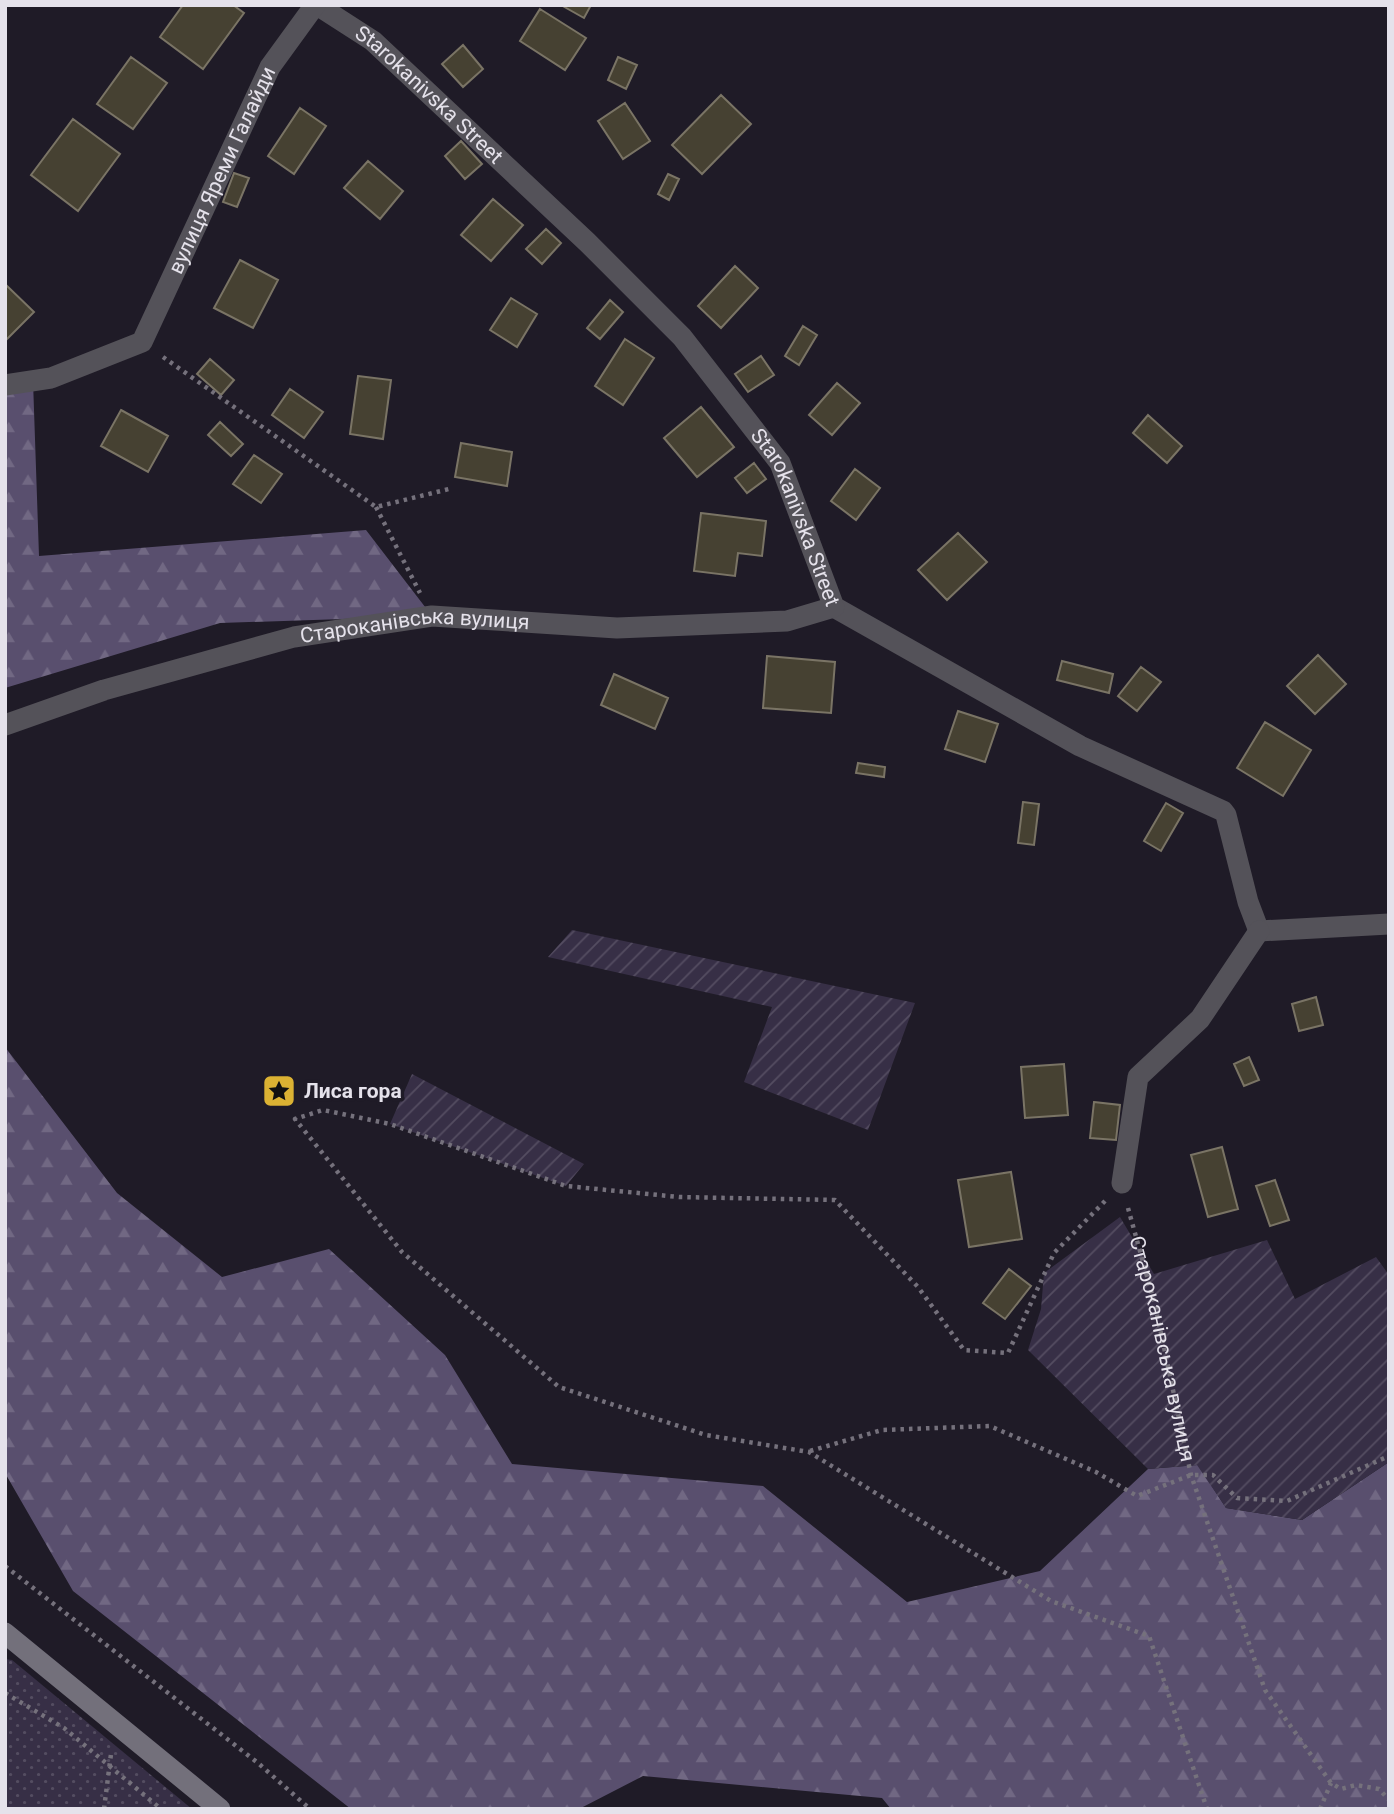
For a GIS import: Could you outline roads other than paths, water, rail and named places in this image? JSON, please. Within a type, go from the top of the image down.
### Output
[{"type":"street","name":"вулиця Яреми Галайди","points":[[5,385],[51,378],[142,342],[270,67],[316,5]]},
{"type":"street","name":"Starokanivska Street","points":[[316,5],[373,41],[587,242],[682,337],[780,463],[834,607],[1080,746],[1223,811],[1248,902],[1259,931]]},
{"type":"street","name":"Староканівська вулиця","points":[[5,725],[104,691],[294,637],[432,616],[617,628],[787,621],[834,607]]},
{"type":"street","points":[[1122,1183],[1138,1077],[1200,1019],[1259,931],[1389,924]]},
{"type":"street","points":[[5,1633],[220,1809]]},
{"type":"place","name":"Лиса гора","points":[[279,1091]]}]
